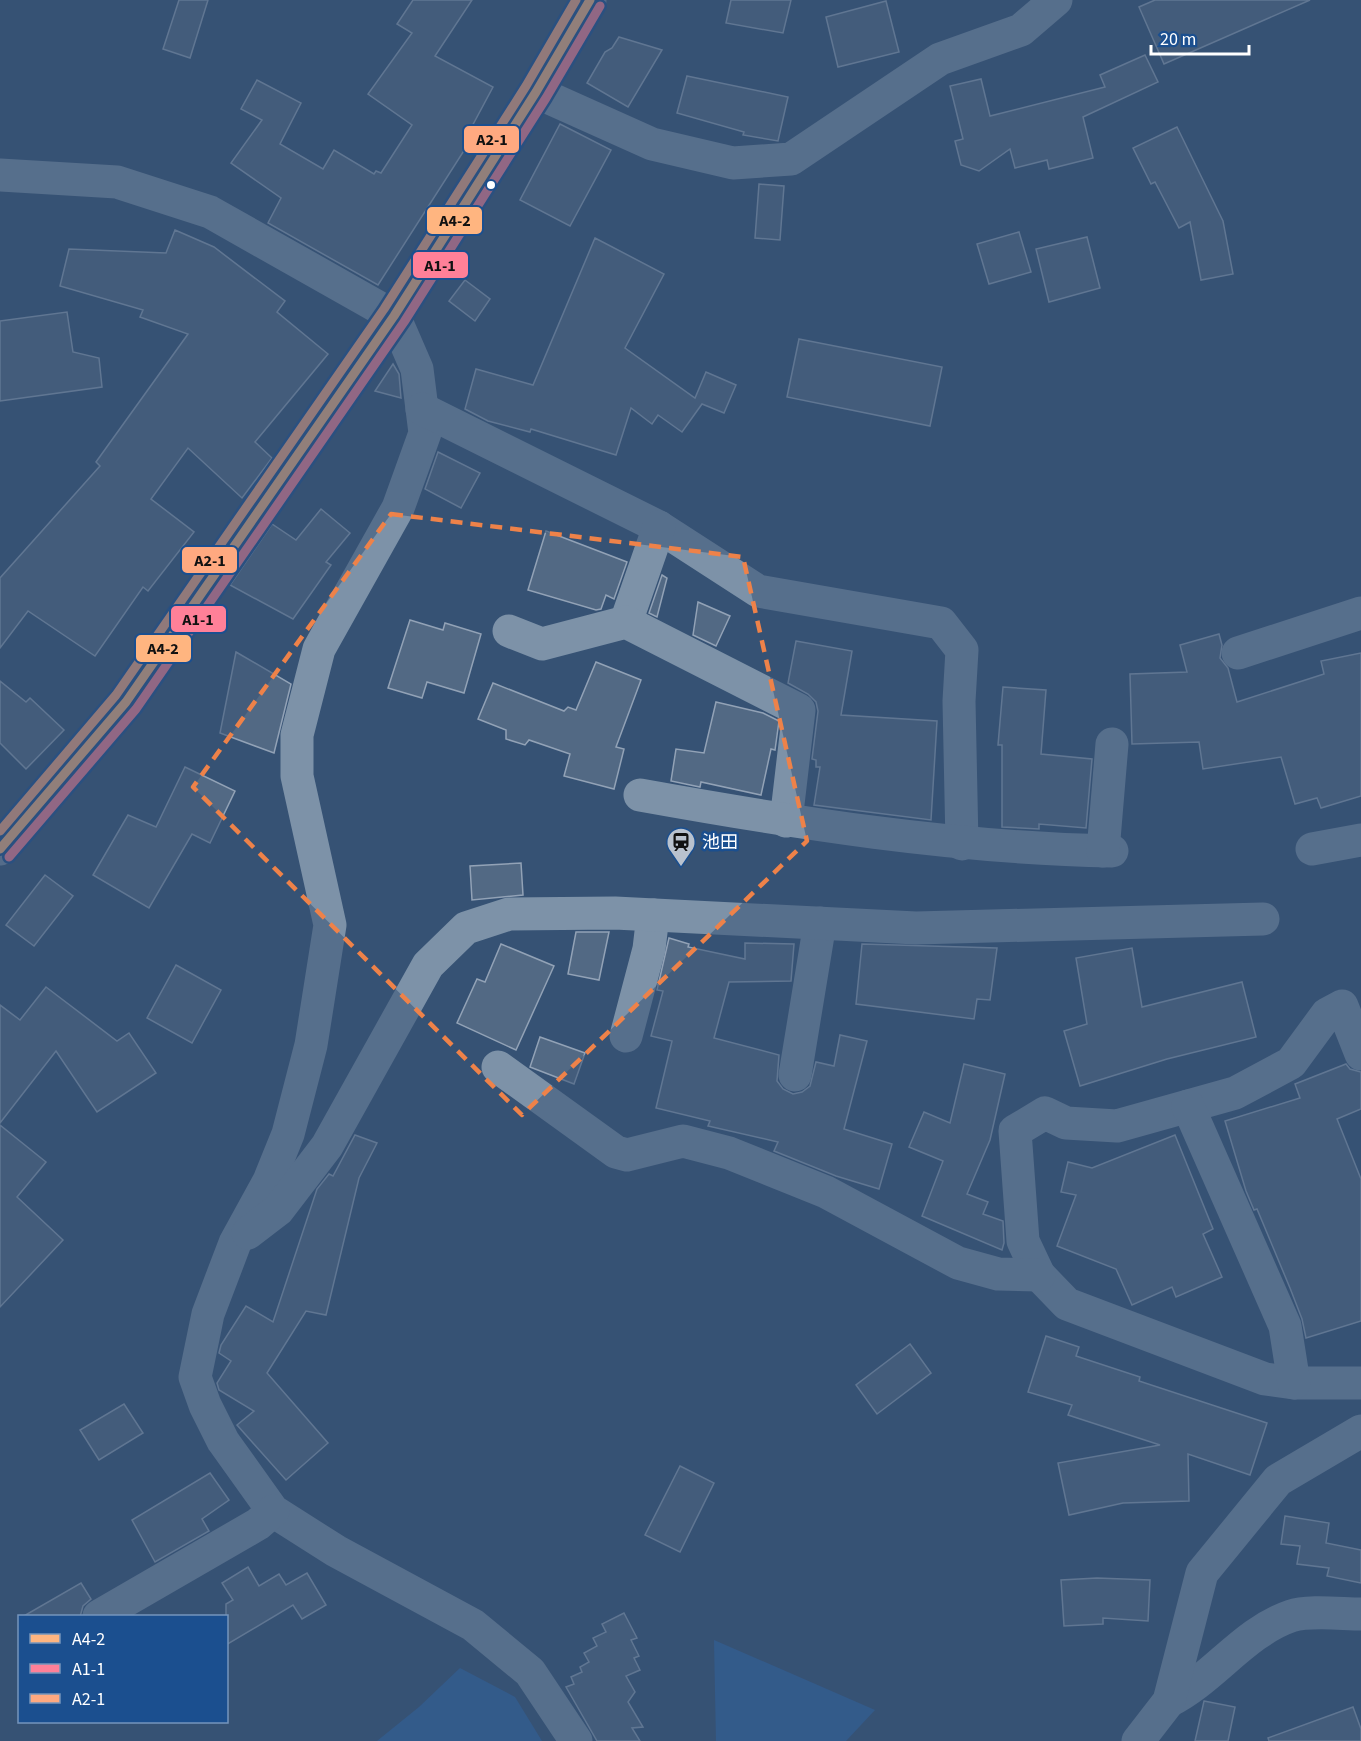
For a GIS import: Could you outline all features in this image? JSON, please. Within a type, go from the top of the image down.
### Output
[{"type":"main road","points":[[0,849],[126,702],[394,316],[536,92],[590,0]]},
{"type":"street","points":[[536,92],[652,144],[733,163],[791,159],[940,59],[1021,30],[1056,0]]},
{"type":"street","points":[[0,175],[117,182],[210,212],[394,316],[417,369],[425,433],[398,508],[319,649],[297,735],[297,776],[330,925],[311,1045],[288,1134],[269,1181],[235,1243],[208,1314],[195,1377],[205,1406],[223,1441],[273,1511],[336,1551],[473,1625],[530,1672],[576,1741]]},
{"type":"street","points":[[422,409],[659,527],[758,591],[941,623],[962,651],[959,701],[962,844]]},
{"type":"street","points":[[626,622],[659,527]]},
{"type":"street","points":[[1238,653],[1361,614]]},
{"type":"street","points":[[509,631],[542,644],[626,622],[799,710],[786,821]]},
{"type":"street","points":[[640,795],[786,821],[962,844],[1107,851],[1112,744]]},
{"type":"street","points":[[1312,849],[1361,840]]},
{"type":"street","points":[[235,1243],[278,1210],[327,1146],[428,965],[466,928],[509,915],[653,915],[916,928],[1263,920]]},
{"type":"street","points":[[626,1036],[649,949],[653,915]]},
{"type":"street","points":[[795,1075],[820,923]]},
{"type":"street","points":[[1361,1054],[1342,1006],[1327,1014],[1291,1064],[1235,1093],[1117,1126],[1066,1123],[1045,1113],[1015,1131],[1023,1241],[1039,1275],[1067,1304],[1265,1379],[1294,1383],[1361,1383]]},
{"type":"street","points":[[498,1067],[616,1152],[627,1155],[683,1141],[729,1153],[826,1192],[958,1263],[998,1274],[1039,1275]]},
{"type":"street","points":[[1188,1106],[1285,1326],[1294,1383]]},
{"type":"street","points":[[1138,1741],[1169,1701],[1202,1573],[1278,1479],[1361,1431]]},
{"type":"street","points":[[102,1615],[258,1524],[273,1511]]},
{"type":"street","points":[[1169,1701],[1191,1690],[1267,1627],[1293,1615],[1361,1614]]},
{"type":"highlighted area","points":[[391,514],[743,557],[807,841],[522,1115],[193,787]]},
{"type":"shaded area","points":[[714,1640],[875,1710],[846,1741],[716,1741]]},
{"type":"shaded area","points":[[460,1668],[515,1697],[542,1741],[377,1741],[419,1707]]},
{"type":"building","points":[[179,0],[208,0],[190,58],[163,49]]},
{"type":"building","points":[[413,0],[472,0],[435,56],[493,87],[469,132],[474,135],[378,285],[268,223],[281,198],[231,163],[262,120],[241,109],[257,80],[301,103],[280,144],[323,169],[334,150],[374,174],[376,171],[381,173],[412,125],[368,94],[412,33],[397,24]]},
{"type":"building","points":[[731,0],[791,0],[783,33],[726,23]]},
{"type":"building","points":[[1155,0],[1310,0],[1164,64],[1139,7]]},
{"type":"building","points":[[886,1],[899,52],[838,67],[826,17]]},
{"type":"building","points":[[619,37],[662,50],[628,107],[587,83],[605,52],[612,48]]},
{"type":"building","points":[[1145,55],[1158,82],[1083,117],[1093,158],[1049,169],[1047,160],[1015,168],[1010,149],[979,171],[961,165],[955,141],[963,139],[950,86],[981,79],[990,116],[1105,87],[1100,75]]},
{"type":"building","points":[[687,76],[788,97],[778,141],[743,135],[744,132],[677,113]]},
{"type":"building","points":[[560,124],[611,150],[570,226],[520,200]]},
{"type":"building","points":[[1177,127],[1223,221],[1233,274],[1201,280],[1190,222],[1179,228],[1155,182],[1151,184],[1133,148]]},
{"type":"building","points":[[759,184],[784,186],[780,240],[755,238]]},
{"type":"building","points":[[175,230],[214,247],[285,301],[277,312],[328,354],[255,442],[272,458],[242,498],[188,448],[151,499],[194,532],[148,591],[143,587],[95,656],[28,611],[0,648],[0,578],[100,466],[96,462],[188,334],[140,317],[143,310],[60,286],[69,249],[166,253]]},
{"type":"building","points":[[1019,232],[1031,272],[989,284],[977,244]]},
{"type":"building","points":[[1087,237],[1100,288],[1049,302],[1036,249]]},
{"type":"building","points":[[595,238],[664,274],[625,348],[695,398],[706,372],[736,385],[724,413],[702,404],[682,432],[658,415],[652,424],[631,408],[616,455],[531,429],[530,432],[488,421],[465,409],[476,369],[533,385]]},
{"type":"building","points":[[465,280],[490,299],[475,321],[449,301]]},
{"type":"building","points":[[67,312],[73,352],[99,358],[102,387],[0,401],[0,321]]},
{"type":"building","points":[[799,339],[942,367],[930,426],[787,397]]},
{"type":"building","points":[[393,364],[399,374],[401,398],[375,391]]},
{"type":"building","points":[[438,452],[480,473],[461,508],[425,489]]},
{"type":"building","points":[[321,509],[350,533],[326,562],[331,565],[293,619],[230,585],[272,524],[296,540]]},
{"type":"building","points":[[546,531],[627,562],[614,599],[606,595],[601,609],[596,610],[528,590]]},
{"type":"building","points":[[662,575],[667,578],[657,617],[649,613]]},
{"type":"building","points":[[698,602],[730,616],[716,646],[693,635]]},
{"type":"building","points":[[410,620],[443,630],[445,623],[481,634],[464,693],[427,682],[422,698],[388,688]]},
{"type":"building","points":[[1219,634],[1222,645],[1220,658],[1228,668],[1237,702],[1324,674],[1321,661],[1361,653],[1361,796],[1321,808],[1317,798],[1295,804],[1281,757],[1203,769],[1199,742],[1132,744],[1130,674],[1187,672],[1180,645]]},
{"type":"building","points":[[796,641],[852,651],[841,715],[937,721],[931,820],[814,805],[820,767],[816,767],[816,760],[812,759],[818,711],[816,702],[808,694],[788,683]]},
{"type":"building","points":[[236,652],[291,684],[274,753],[220,733]]},
{"type":"building","points":[[596,662],[641,680],[616,747],[624,749],[614,789],[564,776],[570,754],[529,740],[525,745],[506,739],[506,730],[478,719],[493,683],[564,711],[568,707],[576,710]]},
{"type":"building","points":[[0,681],[26,702],[30,698],[64,730],[26,769],[0,743]]},
{"type":"building","points":[[1003,687],[1046,690],[1041,754],[1092,759],[1086,828],[1039,824],[1039,829],[1002,827],[1002,745],[998,745]]},
{"type":"building","points":[[716,702],[763,713],[779,721],[775,750],[771,749],[761,795],[701,782],[700,787],[671,781],[676,749],[704,753]]},
{"type":"building","points":[[185,767],[235,791],[210,843],[192,834],[149,908],[93,875],[128,815],[156,827]]},
{"type":"building","points":[[521,863],[523,895],[472,900],[470,866]]},
{"type":"building","points":[[45,875],[73,896],[34,946],[6,925]]},
{"type":"building","points":[[576,932],[609,932],[599,980],[568,974]]},
{"type":"building","points":[[669,938],[689,944],[688,947],[745,959],[745,943],[794,944],[791,981],[729,982],[714,1038],[779,1055],[777,1081],[783,1089],[793,1094],[802,1092],[810,1086],[816,1062],[834,1066],[840,1035],[867,1041],[844,1129],[892,1144],[879,1189],[836,1176],[774,1151],[778,1142],[708,1126],[710,1121],[656,1108],[672,1041],[651,1036],[663,991],[657,990]]},
{"type":"building","points":[[501,944],[554,966],[516,1050],[457,1023],[477,979],[485,982]]},
{"type":"building","points":[[862,944],[997,948],[990,1000],[977,999],[974,1019],[856,1004]]},
{"type":"building","points":[[1132,948],[1142,1007],[1242,982],[1256,1037],[1167,1059],[1080,1086],[1064,1031],[1087,1024],[1076,958]]},
{"type":"building","points":[[176,965],[221,990],[192,1043],[147,1018]]},
{"type":"building","points":[[46,987],[117,1041],[129,1033],[156,1073],[97,1112],[56,1051],[0,1123],[0,1005],[20,1020]]},
{"type":"building","points":[[540,1037],[585,1053],[574,1084],[530,1067]]},
{"type":"building","points":[[964,1064],[1005,1074],[990,1140],[967,1194],[988,1202],[983,1214],[1003,1221],[1002,1250],[922,1216],[943,1161],[909,1147],[924,1112],[950,1123]]},
{"type":"building","points":[[1346,1064],[1350,1069],[1361,1072],[1361,1109],[1337,1119],[1361,1179],[1361,1321],[1306,1338],[1302,1319],[1290,1288],[1257,1209],[1254,1210],[1246,1191],[1225,1121],[1300,1098],[1295,1084]]},
{"type":"building","points":[[0,1125],[46,1162],[17,1197],[63,1240],[0,1307]]},
{"type":"building","points":[[355,1135],[377,1143],[359,1178],[326,1315],[306,1311],[267,1373],[328,1443],[286,1480],[237,1425],[254,1411],[219,1390],[217,1383],[231,1361],[219,1353],[221,1345],[246,1306],[273,1322],[317,1189],[329,1174],[333,1176]]},
{"type":"building","points":[[1175,1135],[1213,1229],[1203,1234],[1222,1277],[1176,1297],[1172,1287],[1132,1305],[1116,1269],[1057,1246],[1076,1195],[1061,1192],[1068,1162],[1092,1168]]},
{"type":"building","points":[[1046,1336],[1079,1347],[1076,1356],[1140,1377],[1139,1381],[1267,1423],[1250,1475],[1188,1454],[1189,1501],[1123,1503],[1069,1515],[1058,1463],[1160,1445],[1068,1415],[1072,1405],[1028,1392]]},
{"type":"building","points":[[910,1344],[931,1373],[877,1414],[856,1385]]},
{"type":"building","points":[[124,1404],[143,1433],[99,1460],[80,1430]]},
{"type":"building","points":[[680,1466],[714,1483],[680,1552],[645,1535]]},
{"type":"building","points":[[210,1473],[229,1500],[202,1519],[209,1531],[155,1562],[132,1520]]},
{"type":"building","points":[[1285,1516],[1329,1523],[1326,1543],[1361,1550],[1361,1583],[1327,1576],[1329,1568],[1297,1564],[1300,1546],[1281,1544]]},
{"type":"building","points":[[248,1567],[259,1586],[279,1574],[286,1585],[307,1573],[326,1605],[302,1619],[293,1605],[228,1644],[226,1604],[233,1600],[222,1583]]},
{"type":"building","points":[[1097,1578],[1150,1580],[1148,1621],[1103,1618],[1103,1624],[1064,1626],[1061,1580]]},
{"type":"building","points":[[81,1583],[91,1599],[83,1606],[81,1615],[25,1615]]},
{"type":"building","points":[[624,1613],[637,1638],[631,1640],[639,1656],[634,1658],[640,1670],[626,1676],[635,1692],[628,1702],[643,1727],[632,1728],[640,1741],[597,1741],[566,1687],[574,1684],[571,1677],[582,1672],[580,1667],[589,1662],[584,1653],[597,1646],[593,1638],[606,1632],[602,1624]]},
{"type":"building","points":[[1204,1701],[1235,1707],[1228,1741],[1195,1741]]},
{"type":"building","points":[[1353,1707],[1361,1729],[1361,1741],[1269,1741],[1268,1738]]},
{"type":"transit line","name":"A2-1","points":[[0,831],[116,695],[384,309],[526,86],[576,0]]},
{"type":"transit line","name":"A4-2","points":[[0,849],[126,702],[394,316],[536,92],[590,0]]},
{"type":"transit line","name":"A1-1","points":[[9,857],[136,709],[404,322],[546,98],[600,6]]},
{"type":"place","name":"池田","points":[[681,868]]}]
